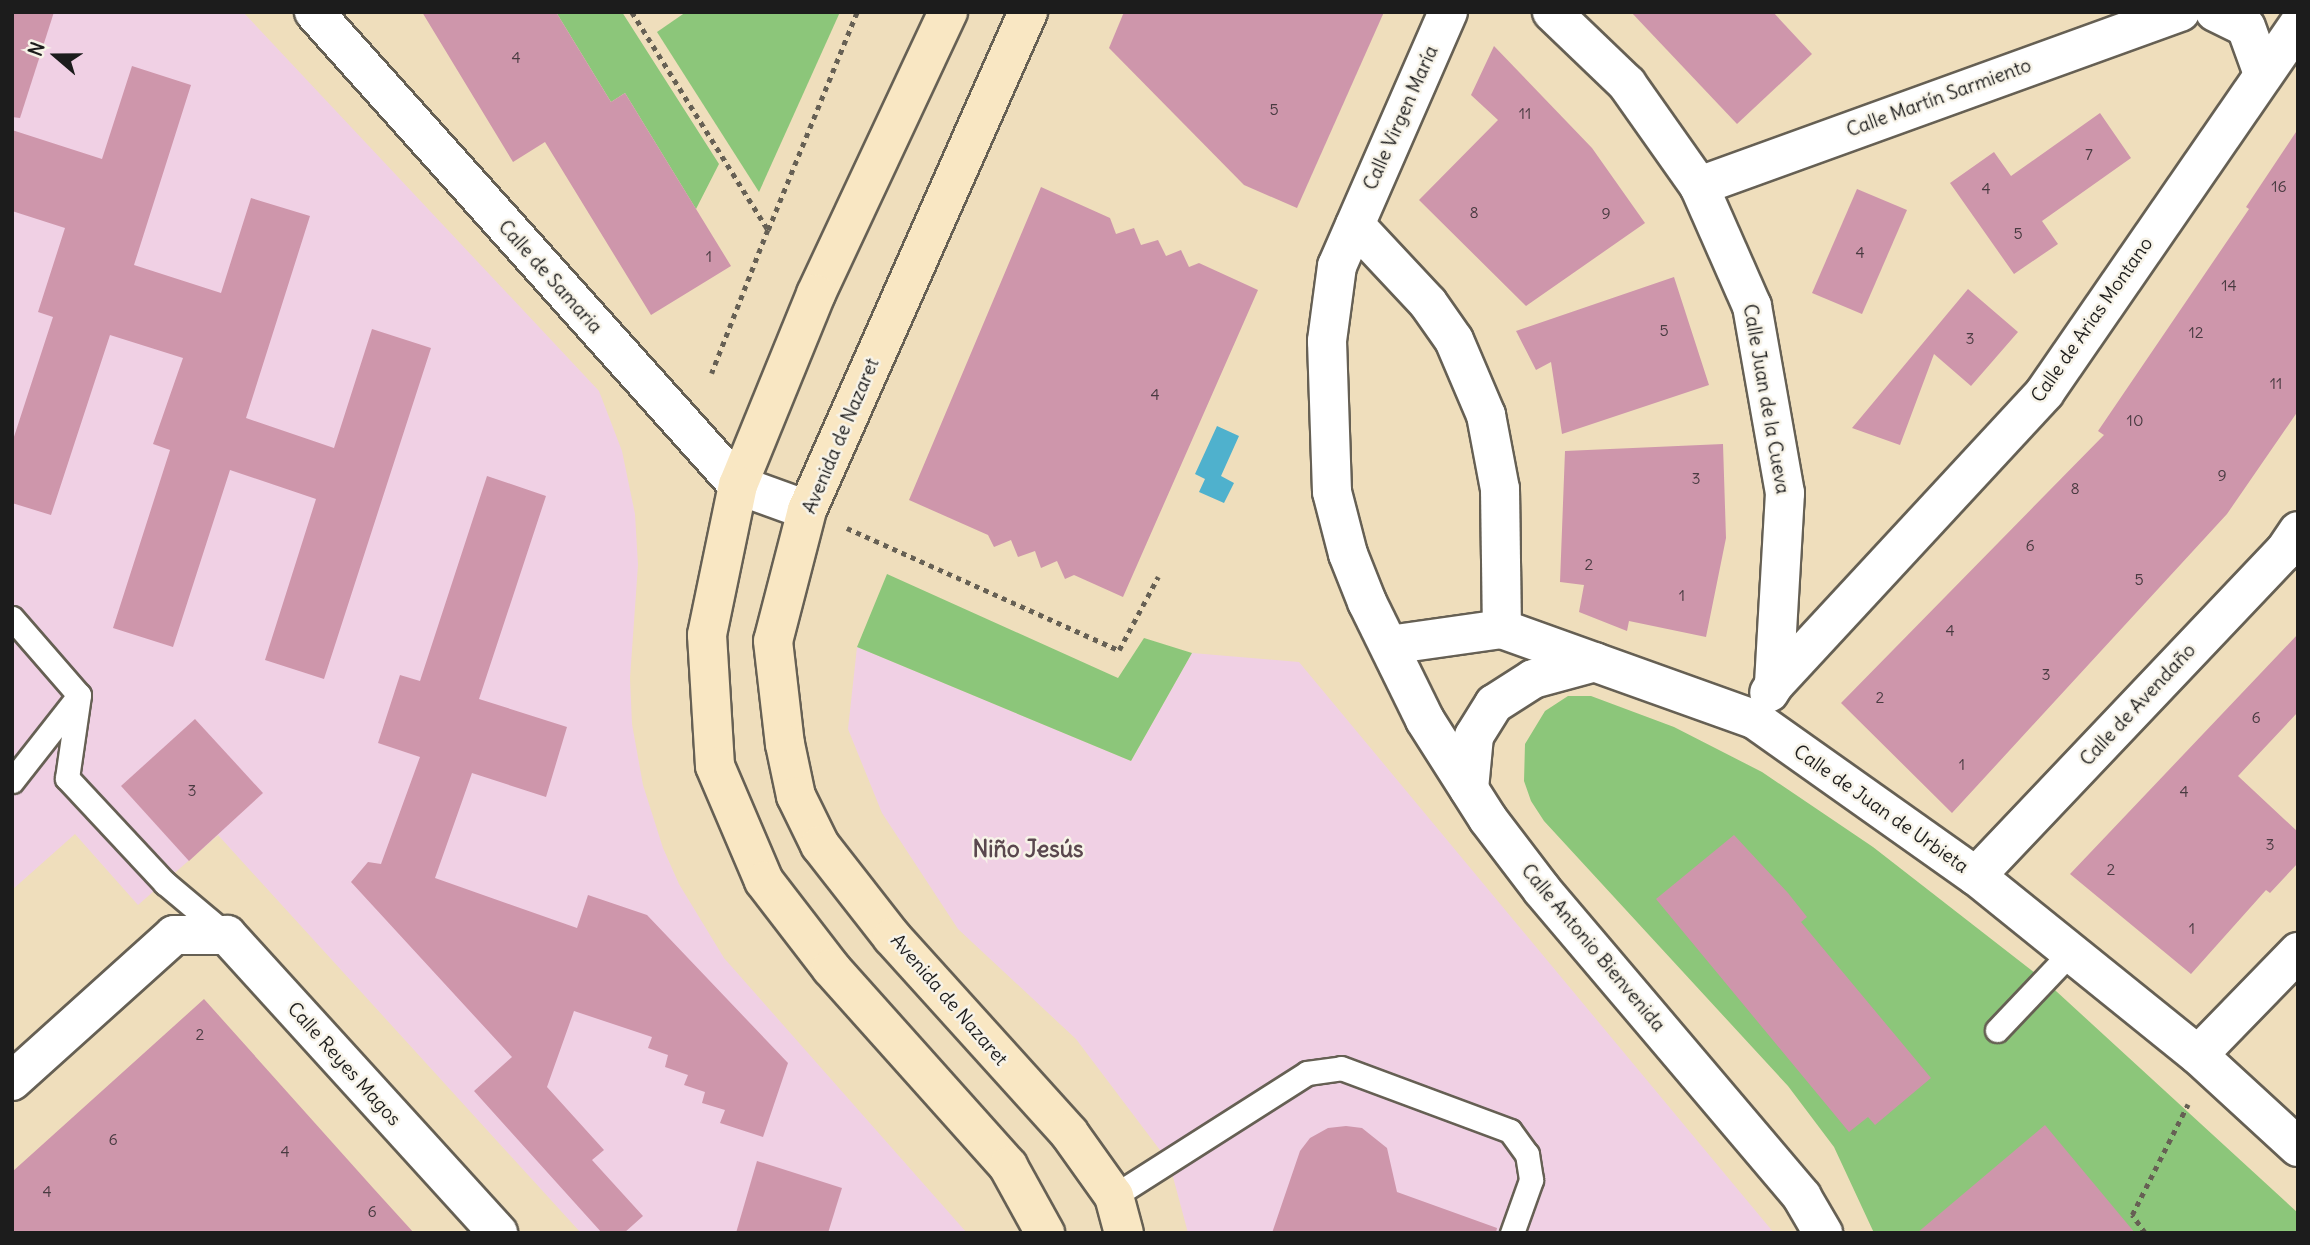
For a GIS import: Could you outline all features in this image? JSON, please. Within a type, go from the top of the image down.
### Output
[{"type":"main road","points":[[948,12],[816,294],[738,485],[707,635],[715,766],[764,881],[831,968],[1008,1166],[1045,1233]]},
{"type":"main road","name":"Avenida de Nazaret","points":[[1028,12],[807,510],[773,641],[785,744],[796,796],[820,845],[856,893],[968,1025],[1069,1133],[1114,1195],[1125,1233]]},
{"type":"street","name":"Calle de Samaria","points":[[314,12],[738,485],[807,510]]},
{"type":"street","name":"Calle Virgen María","points":[[1389,645],[1348,554],[1332,492],[1327,341],[1337,267],[1448,12]]},
{"type":"street","name":"Calle Juan de la Cueva","points":[[1552,12],[1627,84],[1699,186],[1752,306],[1785,493],[1774,685],[1754,719]]},
{"type":"street","name":"Calle Martín Sarmiento","points":[[1699,186],[2180,12]]},
{"type":"street","points":[[2216,12],[2246,27],[2263,74]]},
{"type":"street","name":"Calle de Arias Montano","points":[[1774,685],[2045,392],[2298,25]]},
{"type":"street","points":[[1355,225],[1400,269],[1454,340],[1486,415],[1500,489],[1502,629]]},
{"type":"street","name":"Calle de Avendaño","points":[[1976,876],[2284,552],[2298,531]]},
{"type":"street","name":"Calle de Juan de Urbieta","points":[[1389,645],[1502,629],[1754,719],[1976,876],[2198,1055],[2298,1147]]},
{"type":"street","name":"Calle Antonio Bienvenida","points":[[1389,645],[1425,720],[1469,789],[1542,890],[1802,1196],[1823,1233]]},
{"type":"street","points":[[1469,789],[1474,736],[1494,704],[1533,679],[1595,662]]},
{"type":"street","points":[[12,1081],[174,935],[227,935]]},
{"type":"street","name":"Calle Reyes Magos","points":[[227,935],[498,1233]]},
{"type":"street","points":[[2198,1055],[2298,952]]},
{"type":"lane","points":[[12,618],[79,695],[67,778],[165,883],[227,935]]},
{"type":"lane","points":[[12,781],[79,695]]},
{"type":"lane","points":[[1997,1030],[2071,952]]},
{"type":"lane","points":[[1114,1195],[1307,1073],[1341,1068],[1510,1131],[1527,1154],[1531,1181],[1511,1233]]},
{"type":"path","points":[[632,12],[768,230]]},
{"type":"path","points":[[712,373],[858,12]]},
{"type":"path","points":[[807,510],[1119,650],[1158,577]]},
{"type":"path","points":[[2144,1233],[2132,1215],[2186,1109],[2198,1055]]},
{"type":"shaded area","points":[[12,12],[243,12],[599,391],[622,451],[635,514],[638,565],[630,678],[632,724],[643,785],[663,848],[679,884],[724,958],[967,1233],[581,1233],[218,835],[138,905],[75,834],[12,890]]},
{"type":"shaded area","points":[[857,647],[1131,761],[1192,653],[1299,662],[1774,1233],[1188,1233],[1169,1162],[1076,1039],[958,929],[882,813],[848,729]]},
{"type":"green space","points":[[556,12],[622,12],[719,164],[696,209],[625,93],[611,102]]},
{"type":"green space","points":[[686,12],[840,12],[759,192],[657,32]]},
{"type":"green space","points":[[887,574],[1118,678],[1144,638],[1192,653],[1131,761],[857,647]]},
{"type":"green space","points":[[1568,696],[1591,696],[1674,727],[1762,772],[1873,847],[2044,980],[2298,1213],[2298,1233],[1874,1233],[1834,1147],[1788,1086],[1544,821],[1531,801],[1524,781],[1525,744],[1545,711]]},
{"type":"water","points":[[1217,426],[1239,436],[1221,476],[1234,483],[1224,503],[1199,492],[1205,479],[1195,474]]},
{"type":"building","points":[[12,12],[54,12],[20,118],[12,117]]},
{"type":"building","points":[[422,12],[556,12],[611,102],[625,93],[731,266],[651,315],[545,142],[513,162]]},
{"type":"building","points":[[1124,12],[1384,12],[1297,208],[1244,185],[1109,48]]},
{"type":"building","points":[[1631,12],[1773,12],[1812,54],[1737,124]]},
{"type":"building","points":[[1494,46],[1592,148],[1645,223],[1526,306],[1419,200],[1498,120],[1471,95]]},
{"type":"building","points":[[132,66],[191,85],[134,265],[221,293],[251,198],[310,216],[246,418],[334,448],[372,329],[431,348],[324,679],[265,660],[316,499],[230,470],[173,647],[113,628],[170,450],[153,444],[183,358],[110,335],[51,515],[12,503],[12,443],[53,317],[38,312],[65,228],[12,211],[12,130],[102,159]]},
{"type":"building","points":[[2100,113],[2131,158],[2042,221],[2058,244],[2014,274],[1950,183],[1994,152],[2011,176]]},
{"type":"building","points":[[2298,129],[2298,411],[2227,514],[1952,813],[1841,703],[2104,435],[2098,431],[2249,209],[2246,207]]},
{"type":"building","points":[[1041,187],[1110,218],[1116,234],[1134,228],[1141,245],[1158,240],[1166,256],[1181,250],[1189,267],[1199,263],[1258,290],[1123,597],[1074,575],[1065,579],[1057,561],[1041,568],[1035,551],[1018,557],[1011,540],[994,547],[988,535],[909,500]]},
{"type":"building","points":[[1857,189],[1907,210],[1862,314],[1812,293]]},
{"type":"building","points":[[1674,277],[1709,385],[1562,434],[1551,362],[1536,370],[1516,331]]},
{"type":"building","points":[[1968,289],[2018,332],[1971,386],[1934,354],[1900,445],[1852,428]]},
{"type":"building","points":[[1723,444],[1726,538],[1706,637],[1629,621],[1627,631],[1579,612],[1584,585],[1560,582],[1565,451]]},
{"type":"building","points":[[487,476],[546,496],[479,699],[567,727],[546,797],[472,773],[435,878],[577,928],[588,895],[647,915],[788,1063],[763,1137],[720,1123],[725,1110],[702,1103],[705,1092],[684,1085],[688,1075],[665,1067],[668,1055],[648,1048],[652,1037],[574,1011],[547,1087],[604,1150],[592,1160],[643,1216],[624,1233],[602,1233],[474,1091],[512,1057],[351,882],[368,862],[381,864],[420,757],[378,743],[400,675],[420,681]]},
{"type":"building","points":[[2298,634],[2298,712],[2238,776],[2298,832],[2298,863],[2270,893],[2266,890],[2191,974],[2070,874]]},
{"type":"building","points":[[195,719],[263,793],[189,861],[121,786]]},
{"type":"building","points":[[1734,835],[1788,893],[1807,917],[1801,922],[1931,1078],[1875,1125],[1868,1117],[1849,1132],[1656,899]]},
{"type":"building","points":[[204,999],[414,1233],[12,1233],[12,1172]]},
{"type":"building","points":[[2045,1125],[2135,1233],[1917,1233]]},
{"type":"building","points":[[1328,1128],[1362,1128],[1387,1148],[1397,1192],[1497,1228],[1496,1233],[1272,1233],[1300,1151],[1310,1138]]},
{"type":"building","points":[[757,1161],[842,1188],[828,1233],[736,1233]]},
{"type":"district","name":"Niño Jesús","points":[[1028,849]]}]
